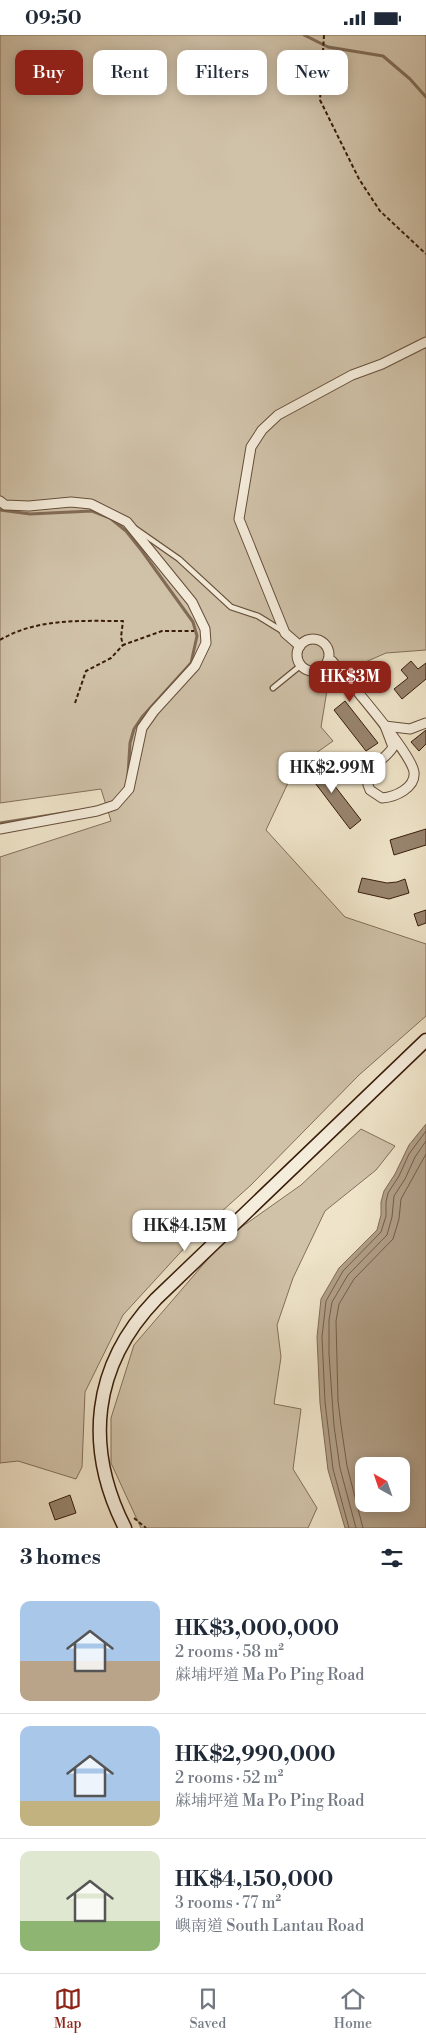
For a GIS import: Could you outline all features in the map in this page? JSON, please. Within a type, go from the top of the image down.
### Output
[{"type":"main road","points":[[125,1528],[104,1471],[99,1427],[107,1379],[116,1356],[129,1333],[156,1299],[426,1041]]},
{"type":"street","points":[[300,646],[285,633],[239,519],[251,447],[262,430],[278,415],[352,375],[382,364],[426,341]]},
{"type":"street","points":[[0,501],[5,505],[29,506],[71,502],[91,504],[127,522],[192,602],[205,629],[206,643],[195,666],[154,711],[142,728],[129,789],[115,805],[97,811],[0,829]]},
{"type":"street","points":[[313,639],[322,643],[328,651],[328,660],[322,668],[313,671],[300,666],[297,656],[300,646],[304,642],[313,639]]},
{"type":"street","points":[[328,660],[332,661],[385,726],[406,755],[414,772],[412,782],[405,790],[397,795],[382,798],[370,790],[368,779],[371,768],[390,752],[392,747],[385,726]]},
{"type":"street","points":[[385,726],[410,729],[426,723]]},
{"type":"lane","points":[[127,522],[179,559],[231,607],[258,616],[285,633]]},
{"type":"lane","points":[[273,689],[300,666]]},
{"type":"path","points":[[324,35],[320,100],[359,179],[380,211],[426,254]]},
{"type":"path","points":[[0,641],[14,632],[59,621],[123,621],[121,637],[123,645]]},
{"type":"path","points":[[75,703],[86,671],[111,658],[123,645],[162,631],[190,631]]},
{"type":"shaded area","points":[[0,35],[426,35],[426,650],[386,653],[329,678],[321,727],[333,741],[295,768],[266,830],[345,917],[426,944],[426,1016],[359,1075],[251,1185],[200,1231],[123,1315],[85,1392],[82,1467],[76,1479],[18,1461],[0,1463],[0,857],[111,821],[101,789],[0,803]]},
{"type":"shaded area","points":[[361,1129],[395,1146],[376,1170],[325,1211],[293,1278],[277,1325],[281,1357],[274,1404],[301,1409],[293,1469],[317,1508],[308,1528],[141,1528],[111,1463],[111,1418],[134,1345],[226,1238],[301,1185]]},
{"type":"water","points":[[426,1124],[426,1528],[345,1528],[328,1470],[320,1403],[317,1337],[321,1299],[339,1268],[377,1230],[384,1191],[395,1174],[409,1145]]},
{"type":"building","points":[[411,661],[418,669],[426,663],[426,679],[402,699],[394,689],[408,678],[401,670]]},
{"type":"building","points":[[345,701],[378,743],[366,751],[334,710]]},
{"type":"building","points":[[426,730],[426,744],[419,751],[411,742]]},
{"type":"building","points":[[314,759],[361,820],[350,829],[303,767]]},
{"type":"building","points":[[426,829],[426,845],[394,855],[390,840]]},
{"type":"building","points":[[362,878],[387,883],[405,879],[409,893],[389,899],[358,892]]},
{"type":"building","points":[[426,910],[426,923],[418,926],[414,914]]},
{"type":"building","points":[[70,1495],[76,1513],[55,1520],[49,1503]]},
{"type":"waterway","points":[[304,35],[328,47],[383,56],[410,79],[426,97]]},
{"type":"waterway","points":[[0,510],[30,514],[92,511],[110,518],[126,531],[142,551],[193,622],[197,636],[191,663],[142,717],[134,729],[130,743],[128,775]]},
{"type":"waterway","points":[[0,823],[76,811]]}]
